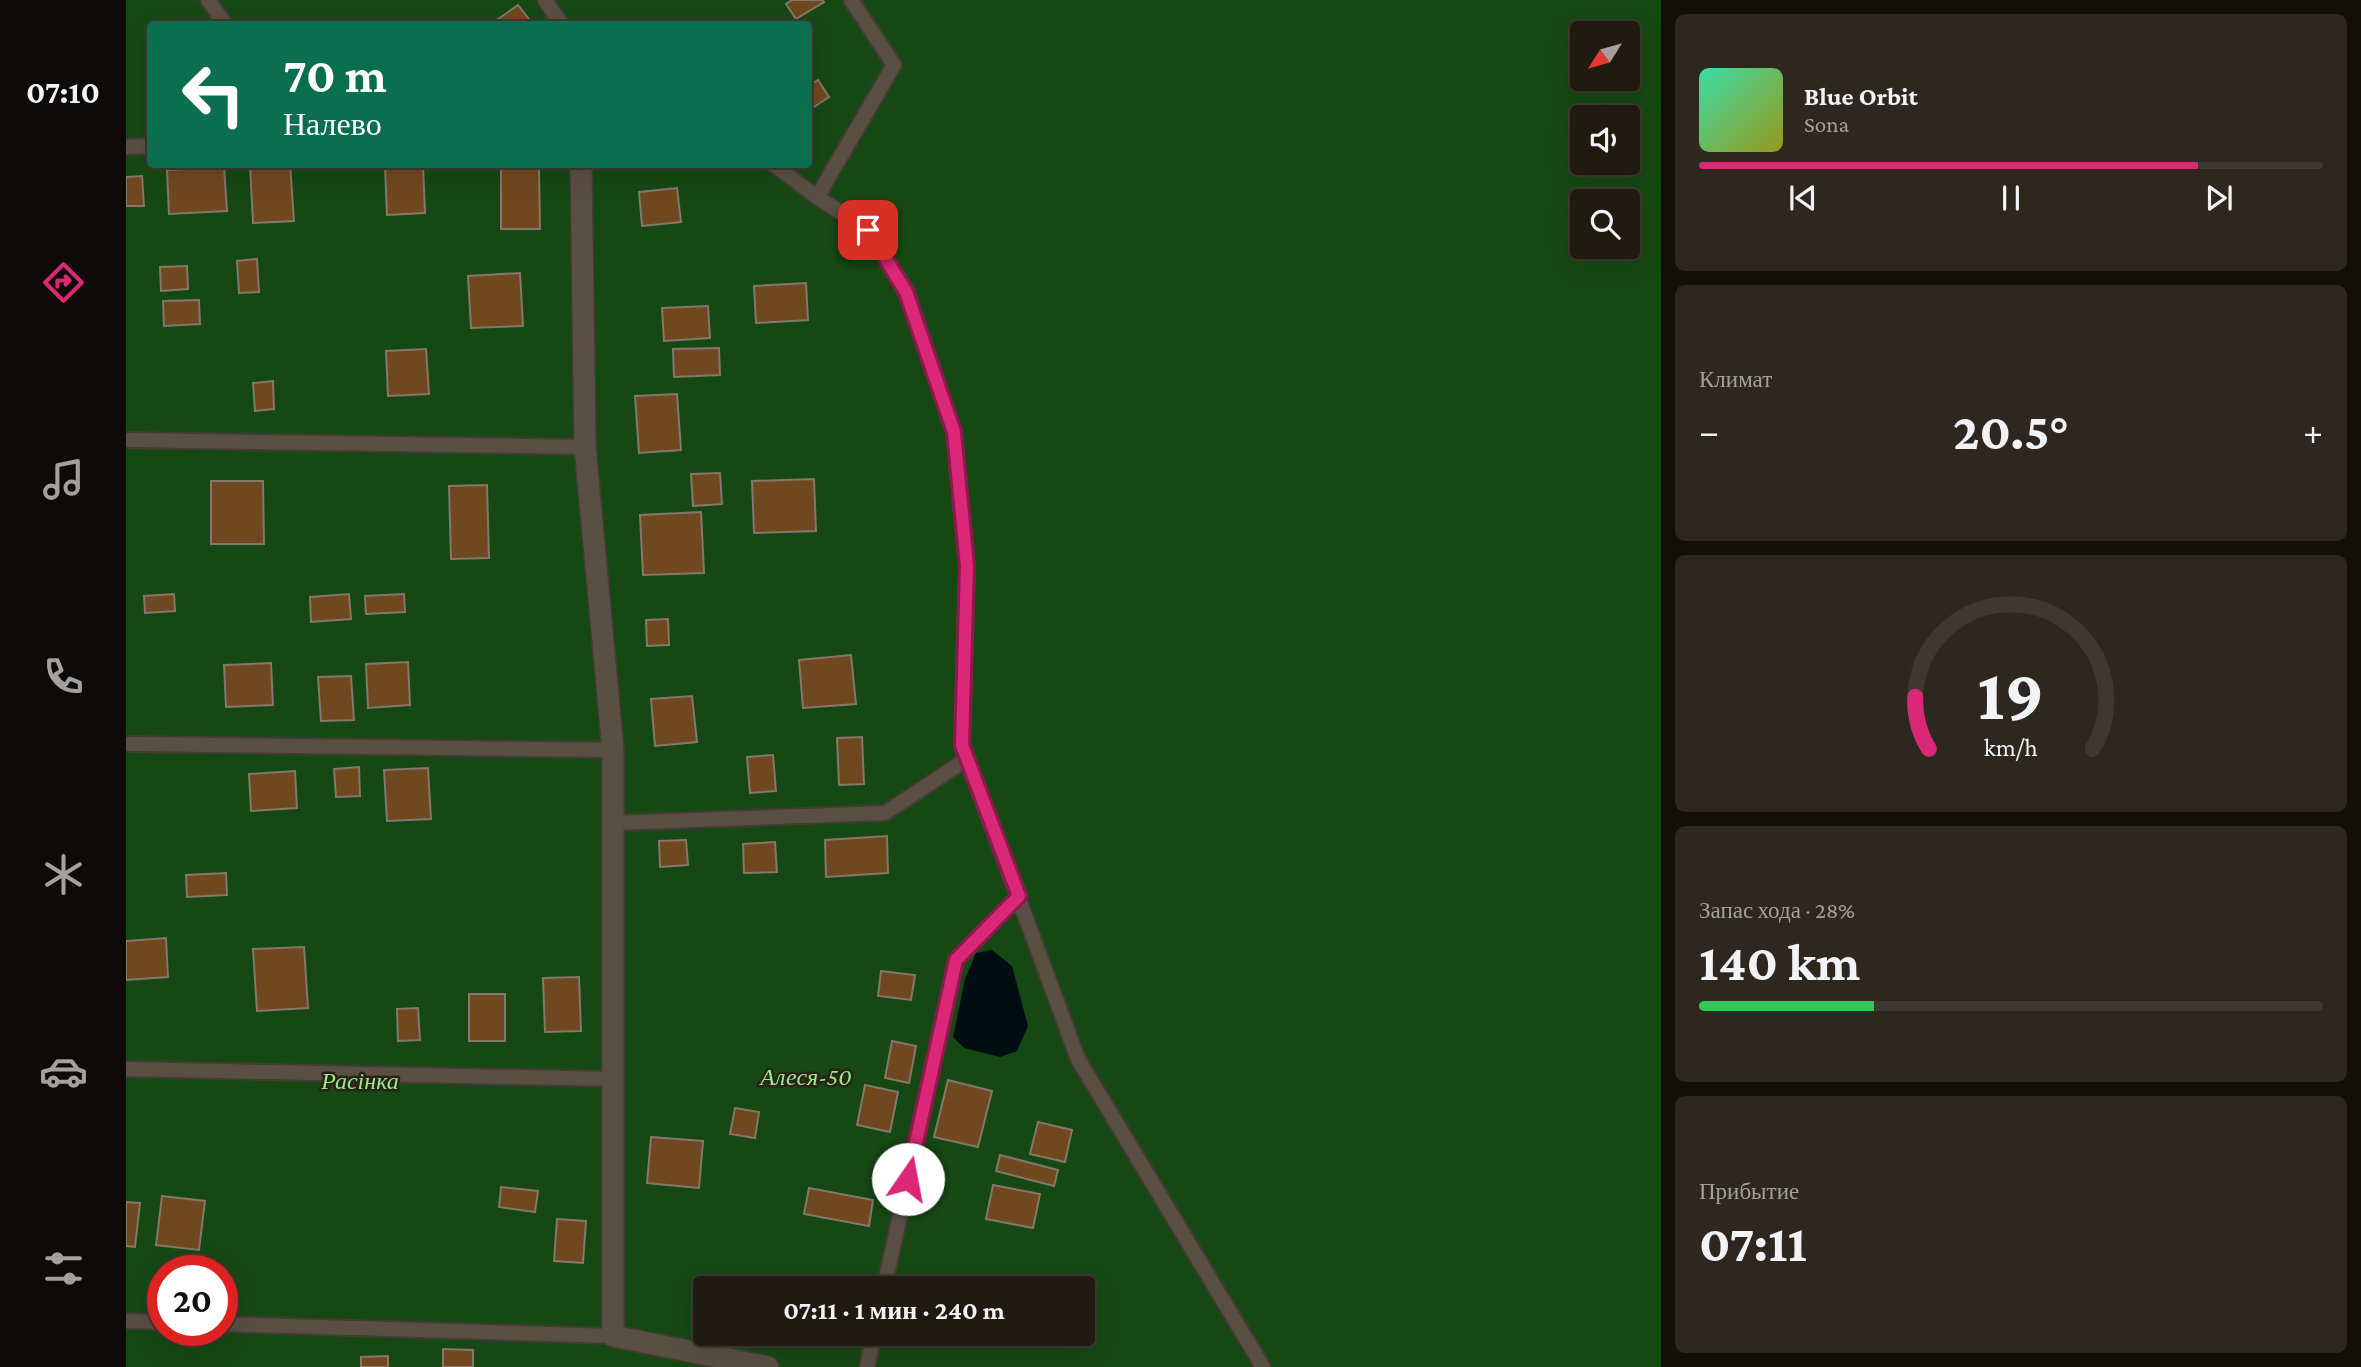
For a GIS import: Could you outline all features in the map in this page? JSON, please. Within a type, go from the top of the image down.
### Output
[{"type":"street","points":[[582,168],[585,447],[612,750],[613,1336],[768,1367]]},
{"type":"lane","points":[[208,0],[223,21]]},
{"type":"lane","points":[[545,0],[559,21]]},
{"type":"lane","points":[[817,197],[894,65],[851,0]]},
{"type":"lane","points":[[126,147],[147,146]]},
{"type":"lane","points":[[779,168],[817,197],[868,230],[906,292],[954,432],[967,566],[962,745],[1078,1059],[1263,1367]]},
{"type":"lane","points":[[126,440],[585,447]]},
{"type":"lane","points":[[126,744],[612,750]]},
{"type":"lane","points":[[613,824],[885,813],[967,759]]},
{"type":"lane","points":[[887,1276],[956,960],[1019,896]]},
{"type":"lane","points":[[126,1069],[613,1079]]},
{"type":"lane","points":[[126,1321],[147,1322]]},
{"type":"lane","points":[[238,1324],[613,1336]]},
{"type":"lane","points":[[867,1367],[871,1346]]},
{"type":"green space","points":[[126,0],[1661,0],[1661,1367],[126,1367]]},
{"type":"shaded area","points":[[992,950],[1012,966],[1028,1026],[1017,1051],[1000,1057],[964,1048],[953,1037],[965,979],[976,953]]},
{"type":"building","points":[[792,0],[824,2],[796,19],[786,4]]},
{"type":"building","points":[[518,5],[530,21],[495,21]]},
{"type":"building","points":[[818,80],[829,97],[812,108],[812,84]]},
{"type":"building","points":[[224,168],[227,211],[169,214],[167,170]]},
{"type":"building","points":[[250,168],[290,168],[294,221],[253,223]]},
{"type":"building","points":[[385,168],[423,168],[425,213],[387,215]]},
{"type":"building","points":[[501,169],[539,169],[540,229],[501,229]]},
{"type":"building","points":[[142,176],[144,206],[126,206],[126,177]]},
{"type":"building","points":[[677,188],[681,222],[642,226],[639,192]]},
{"type":"building","points":[[257,259],[259,292],[239,293],[237,261]]},
{"type":"building","points":[[187,266],[188,289],[161,291],[160,267]]},
{"type":"building","points":[[520,273],[523,326],[471,328],[468,276]]},
{"type":"building","points":[[806,283],[808,320],[756,323],[754,286]]},
{"type":"building","points":[[199,300],[200,324],[164,326],[163,301]]},
{"type":"building","points":[[708,306],[710,338],[664,341],[662,308]]},
{"type":"building","points":[[719,348],[720,375],[674,377],[673,349]]},
{"type":"building","points":[[426,349],[429,394],[388,396],[386,351]]},
{"type":"building","points":[[273,381],[274,409],[255,411],[253,383]]},
{"type":"building","points":[[677,394],[681,450],[639,453],[635,396]]},
{"type":"building","points":[[720,473],[722,504],[693,506],[691,474]]},
{"type":"building","points":[[814,479],[816,531],[754,533],[752,481]]},
{"type":"building","points":[[211,481],[263,481],[264,544],[211,544]]},
{"type":"building","points":[[487,485],[489,558],[451,559],[449,486]]},
{"type":"building","points":[[701,512],[704,573],[643,575],[640,515]]},
{"type":"building","points":[[174,594],[175,611],[145,613],[144,596]]},
{"type":"building","points":[[349,594],[351,619],[311,622],[310,597]]},
{"type":"building","points":[[404,594],[405,612],[366,614],[365,596]]},
{"type":"building","points":[[668,619],[669,645],[647,646],[646,620]]},
{"type":"building","points":[[851,655],[856,704],[803,708],[799,660]]},
{"type":"building","points":[[408,662],[410,705],[368,708],[366,664]]},
{"type":"building","points":[[271,663],[273,705],[226,707],[224,665]]},
{"type":"building","points":[[351,676],[354,720],[321,721],[318,677]]},
{"type":"building","points":[[692,696],[697,742],[655,746],[651,699]]},
{"type":"building","points":[[862,737],[864,784],[839,785],[837,738]]},
{"type":"building","points":[[773,755],[776,791],[750,793],[747,757]]},
{"type":"building","points":[[359,767],[360,796],[336,797],[334,769]]},
{"type":"building","points":[[428,768],[431,819],[387,821],[384,770]]},
{"type":"building","points":[[295,771],[297,808],[251,811],[249,774]]},
{"type":"building","points":[[887,836],[888,873],[826,877],[825,840]]},
{"type":"building","points":[[686,840],[688,865],[660,867],[659,841]]},
{"type":"building","points":[[775,842],[777,872],[744,873],[743,844]]},
{"type":"building","points":[[226,873],[227,895],[187,897],[186,875]]},
{"type":"building","points":[[166,938],[168,977],[126,980],[126,941]]},
{"type":"building","points":[[304,947],[308,1008],[257,1011],[253,949]]},
{"type":"building","points":[[881,971],[915,975],[911,1000],[878,996]]},
{"type":"building","points":[[579,977],[581,1031],[545,1032],[543,978]]},
{"type":"building","points":[[469,994],[505,994],[505,1041],[469,1041]]},
{"type":"building","points":[[418,1008],[420,1040],[398,1041],[397,1009]]},
{"type":"building","points":[[892,1041],[916,1046],[909,1083],[885,1078]]},
{"type":"building","points":[[948,1080],[992,1091],[978,1147],[934,1137]]},
{"type":"building","points":[[865,1085],[898,1092],[890,1132],[857,1125]]},
{"type":"building","points":[[735,1108],[759,1112],[755,1138],[730,1134]]},
{"type":"building","points":[[1038,1122],[1072,1130],[1065,1162],[1030,1154]]},
{"type":"building","points":[[651,1137],[703,1141],[699,1188],[647,1183]]},
{"type":"building","points":[[1000,1155],[1058,1170],[1054,1186],[996,1171]]},
{"type":"building","points":[[993,1185],[1040,1194],[1033,1228],[986,1219]]},
{"type":"building","points":[[501,1187],[538,1191],[535,1212],[499,1207]]},
{"type":"building","points":[[809,1188],[873,1200],[869,1226],[804,1214]]},
{"type":"building","points":[[162,1196],[205,1201],[199,1250],[156,1245]]},
{"type":"building","points":[[126,1202],[140,1203],[135,1247],[126,1246]]},
{"type":"building","points":[[557,1219],[586,1221],[583,1263],[554,1261]]},
{"type":"building","points":[[443,1349],[473,1350],[473,1367],[443,1367]]},
{"type":"building","points":[[388,1356],[388,1367],[361,1367],[361,1357]]},
{"type":"route","points":[[868,230],[906,292],[954,432],[967,566],[962,745],[1019,896],[956,960],[908,1179]]},
{"type":"park label","name":"Алеся-50","points":[[806,1077]]},
{"type":"park label","name":"Расінка","points":[[360,1081]]}]
